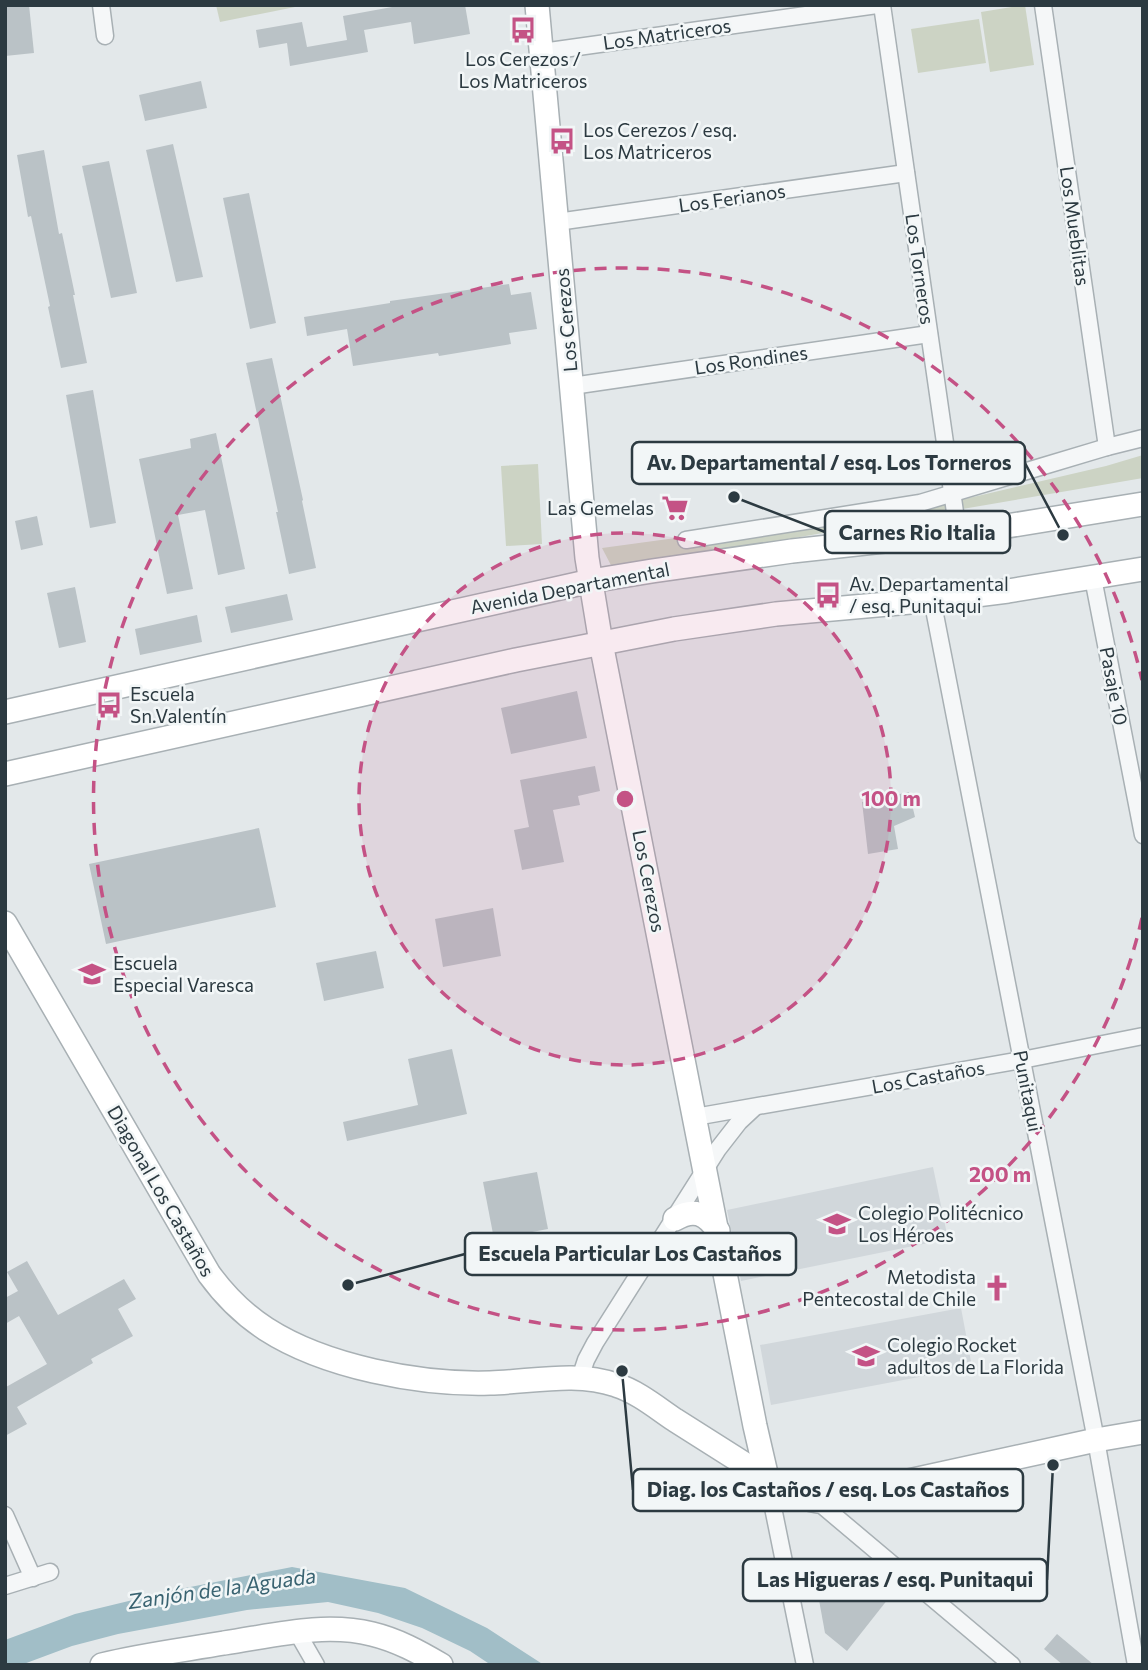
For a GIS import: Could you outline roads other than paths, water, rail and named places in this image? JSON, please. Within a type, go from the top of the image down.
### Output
[{"type":"street","points":[[101,5],[105,36]]},
{"type":"street","name":"Los Cerezos","points":[[537,5],[587,558],[601,643],[755,1426],[805,1665]]},
{"type":"street","name":"Los Matriceros","points":[[542,52],[877,5]]},
{"type":"street","name":"Los Torneros","points":[[882,5],[958,533]]},
{"type":"street","name":"Los Mueblitas","points":[[1043,5],[1107,447]]},
{"type":"street","name":"Los Ferianos","points":[[557,222],[906,173]]},
{"type":"street","name":"Los Rondines","points":[[572,386],[929,334]]},
{"type":"street","points":[[686,540],[920,503],[1143,438]]},
{"type":"street","name":"Avenida Departamental","points":[[5,712],[591,581],[779,553],[958,533],[1143,504]]},
{"type":"street","points":[[5,774],[516,660],[674,629],[776,614],[1009,591],[1143,569]]},
{"type":"street","name":"Pasaje 10","points":[[1093,578],[1143,835]]},
{"type":"street","name":"Punitaqui","points":[[932,599],[1096,1440],[1136,1665]]},
{"type":"street","points":[[1125,744],[1143,741]]},
{"type":"street","name":"Diagonal Los Castaños","points":[[5,923],[209,1274],[234,1305],[251,1319],[301,1347],[332,1359],[391,1375],[471,1384],[580,1378],[606,1382],[634,1393],[795,1495],[817,1501],[1012,1665]]},
{"type":"street","name":"Los Castaños","points":[[695,1117],[1143,1036]]},
{"type":"street","points":[[580,1378],[590,1351],[705,1170],[739,1122],[754,1108]]},
{"type":"street","points":[[675,1219],[684,1214],[704,1215],[718,1231]]},
{"type":"street","points":[[718,1448],[741,1446],[751,1437],[755,1426]]},
{"type":"street","points":[[817,1501],[1143,1432]]},
{"type":"street","points":[[5,1515],[33,1577]]},
{"type":"street","points":[[5,1586],[50,1572]]},
{"type":"street","points":[[102,1665],[137,1657],[182,1658],[297,1632],[335,1629],[372,1634],[412,1648],[440,1665]]},
{"type":"street","points":[[297,1632],[316,1665]]},
{"type":"water","name":"Zanjón de la Aguada","points":[[292,1567],[405,1588],[487,1628],[544,1665],[491,1665],[470,1651],[422,1628],[378,1613],[328,1602],[247,1610],[118,1634],[72,1646],[21,1665],[5,1665],[5,1640],[75,1614],[170,1591]]},
{"type":"place","name":"Los Cerezos / Los Matriceros","points":[[523,30]]},
{"type":"place","name":"Los Cerezos / esq. Los Matriceros","points":[[562,141]]},
{"type":"place","name":"Carnes Rio Italia","points":[[734,497]]},
{"type":"place","name":"Las Gemelas","points":[[675,508]]},
{"type":"place","name":"Av. Departamental / esq. Los Torneros","points":[[1063,535]]},
{"type":"place","name":"Av. Departamental / esq. Punitaqui","points":[[828,595]]},
{"type":"place","name":"Escuela Sn.Valentín","points":[[109,705]]},
{"type":"place","name":"Escuela Especial Varesca","points":[[92,974]]},
{"type":"place","name":"Colegio Politécnico Los Héroes","points":[[837,1224]]},
{"type":"place","name":"Escuela Particular Los Castaños","points":[[348,1285]]},
{"type":"place","name":"Metodista Pentecostal de Chile","points":[[997,1288]]},
{"type":"place","name":"Colegio Rocket adultos de La Florida","points":[[866,1356]]},
{"type":"place","name":"Diag. los Castaños / esq. Los Castaños","points":[[622,1371]]},
{"type":"place","name":"Las Higueras / esq. Punitaqui","points":[[1053,1465]]}]
